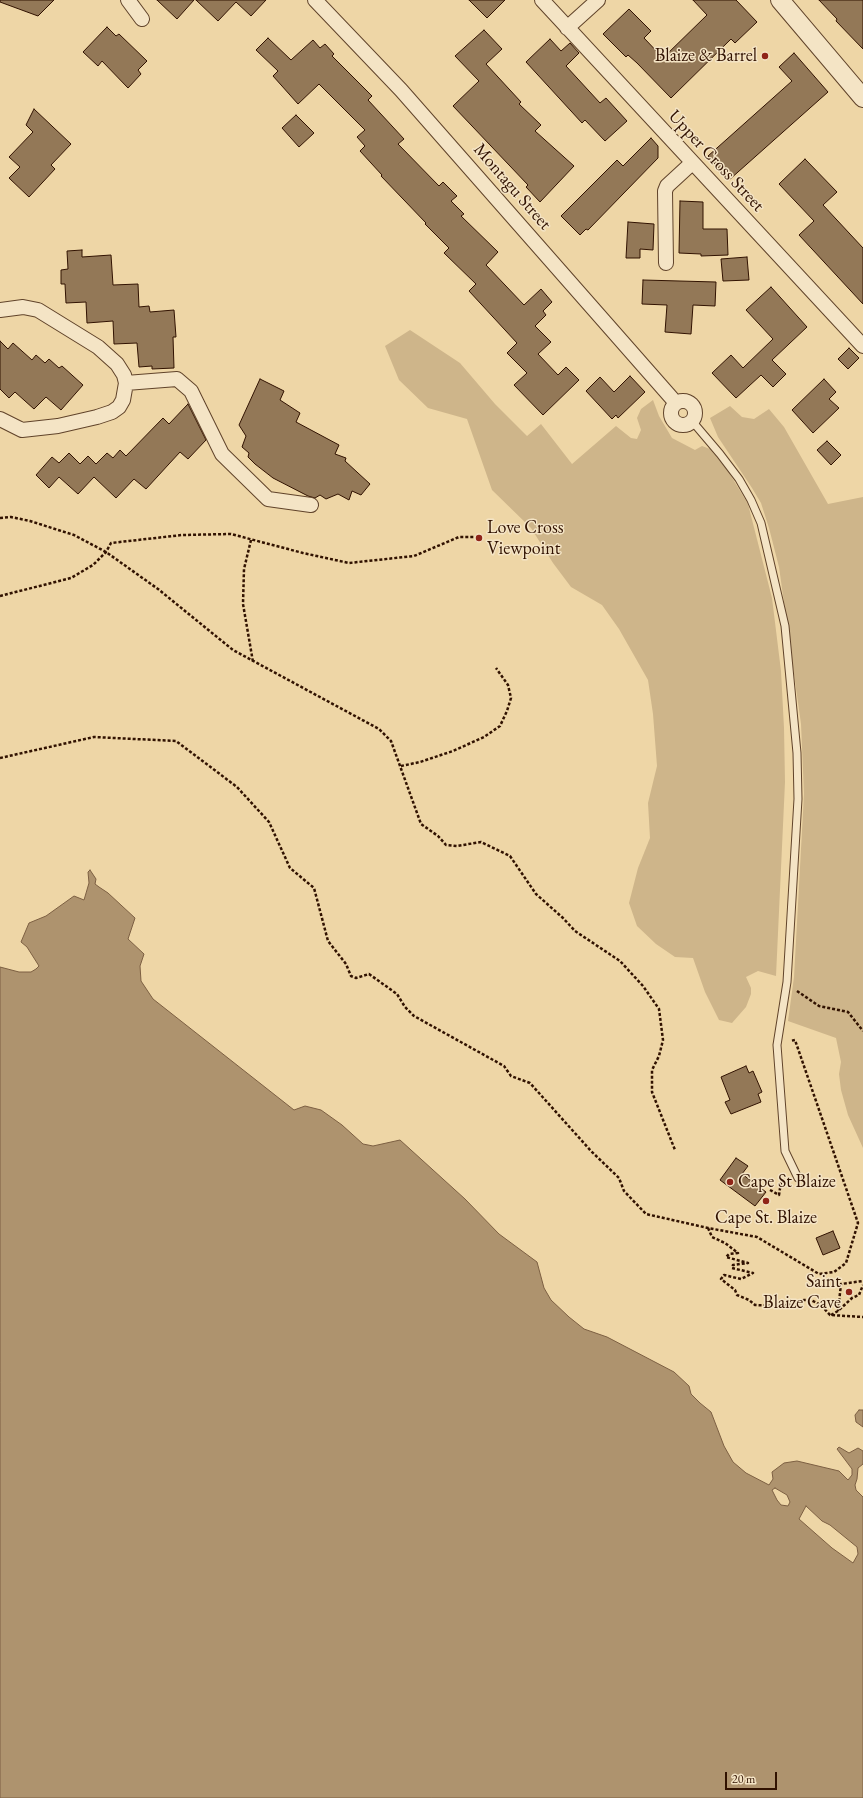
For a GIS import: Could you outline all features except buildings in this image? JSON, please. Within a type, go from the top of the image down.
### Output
[{"type":"street","points":[[128,0],[142,18]]},
{"type":"street","name":"Montagu Street","points":[[314,0],[401,90],[676,403]]},
{"type":"street","name":"Upper Cross Street","points":[[542,0],[863,346]]},
{"type":"street","points":[[567,28],[598,0]]},
{"type":"street","points":[[780,0],[863,98]]},
{"type":"street","points":[[666,263],[664,191],[667,186],[692,163]]},
{"type":"street","points":[[0,310],[23,307],[38,310],[98,347],[117,364],[124,375],[126,383],[123,400],[119,407],[112,412],[97,417],[58,426],[22,430],[0,419]]},
{"type":"street","points":[[126,383],[177,379],[191,391],[222,454],[268,499],[311,505]]},
{"type":"street","points":[[687,402],[693,407],[695,414],[692,421],[683,426],[673,422],[670,411],[676,403],[687,402]]},
{"type":"lane","points":[[692,421],[724,459],[751,500],[761,523],[785,626],[798,753],[798,799],[787,982],[778,1045],[785,1151],[798,1178]]},
{"type":"path","points":[[0,518],[11,517],[30,521],[74,535],[106,552],[158,589],[233,650],[379,729],[391,741],[421,824],[438,836],[446,845],[457,846],[481,842],[510,856],[536,894],[575,931],[620,961],[643,986],[659,1009],[663,1040],[659,1056],[652,1070],[652,1092],[675,1150]]},
{"type":"path","points":[[0,596],[72,578],[93,565],[106,552],[111,543],[182,535],[231,534],[304,554],[349,563],[414,556],[459,537],[474,538]]},
{"type":"path","points":[[251,540],[244,569],[243,604],[253,662]]},
{"type":"path","points":[[401,766],[420,762],[453,751],[484,737],[500,726],[511,698],[508,685],[496,668]]},
{"type":"path","points":[[0,758],[94,737],[176,741],[237,787],[269,822],[290,868],[314,888],[328,941],[346,964],[351,976],[356,978],[369,974],[397,994],[405,1008],[414,1016],[504,1066],[511,1076],[530,1083],[591,1151],[619,1178],[624,1191],[646,1214],[708,1228],[712,1237],[725,1243],[738,1253],[729,1254],[726,1257],[748,1263],[733,1265],[732,1268],[753,1273],[741,1279],[734,1279],[729,1275],[724,1275],[721,1279],[735,1290],[737,1295],[749,1300],[755,1305],[783,1306],[804,1300],[811,1300],[820,1305],[830,1315],[858,1318],[863,1317]]},
{"type":"path","points":[[787,982],[801,995],[819,1006],[848,1012],[863,1031]]},
{"type":"path","points":[[770,1190],[779,1195],[780,1182],[784,1180],[788,1181]]},
{"type":"path","points":[[838,1311],[841,1284],[863,1281]]},
{"type":"path","points":[[830,1315],[838,1311],[852,1298],[859,1295],[863,1285]]},
{"type":"shaded area","points":[[410,330],[460,363],[495,404],[527,436],[541,424],[572,464],[616,426],[631,438],[637,439],[641,430],[637,418],[641,409],[653,400],[659,416],[672,438],[695,450],[702,446],[710,449],[728,471],[748,504],[772,598],[781,671],[785,782],[776,976],[758,971],[746,977],[751,988],[751,994],[746,1007],[732,1023],[719,1020],[705,992],[693,958],[675,957],[656,944],[637,926],[629,903],[638,868],[650,838],[648,803],[657,766],[653,714],[648,680],[619,629],[602,605],[571,587],[553,563],[531,528],[492,490],[467,419],[428,408],[399,380],[385,346]]},
{"type":"shaded area","points":[[730,406],[742,417],[754,419],[769,409],[784,427],[828,504],[863,497],[863,1148],[848,1115],[841,1090],[839,1074],[841,1062],[836,1038],[788,1021],[794,977],[804,794],[801,724],[779,567],[769,528],[761,503],[718,437],[710,418]]},
{"type":"shaded area","points":[[90,870],[96,879],[95,884],[108,893],[135,918],[128,939],[144,954],[140,966],[141,981],[153,999],[294,1110],[305,1106],[321,1110],[342,1125],[363,1144],[373,1146],[400,1140],[465,1199],[499,1234],[537,1262],[544,1288],[551,1300],[569,1317],[584,1329],[607,1337],[674,1372],[689,1386],[691,1394],[711,1412],[724,1446],[733,1462],[746,1473],[769,1485],[773,1479],[772,1472],[784,1463],[797,1461],[839,1471],[848,1480],[852,1475],[852,1469],[837,1449],[839,1447],[849,1453],[858,1448],[863,1451],[863,1464],[858,1468],[855,1485],[856,1490],[863,1497],[863,1798],[0,1798],[0,967],[19,972],[31,972],[39,966],[27,947],[21,942],[29,923],[46,916],[74,896],[84,900],[89,883],[88,872]],"holes":[[[775,1488],[787,1495],[790,1502],[788,1506],[781,1505],[777,1500],[772,1490]],[[806,1506],[822,1521],[830,1525],[857,1547],[858,1554],[853,1563],[832,1548],[799,1519]]]},
{"type":"shaded area","points":[[859,1410],[863,1410],[863,1427],[856,1422],[855,1415]]},
{"type":"place","name":"Blaize & Barrel","points":[[765,56]]},
{"type":"place","name":"Love Cross Viewpoint","points":[[479,538]]},
{"type":"place","name":"Cape St Blaize","points":[[730,1182]]},
{"type":"place","name":"Cape St. Blaize","points":[[766,1201]]},
{"type":"place","name":"Saint Blaize Cave","points":[[849,1292]]}]
